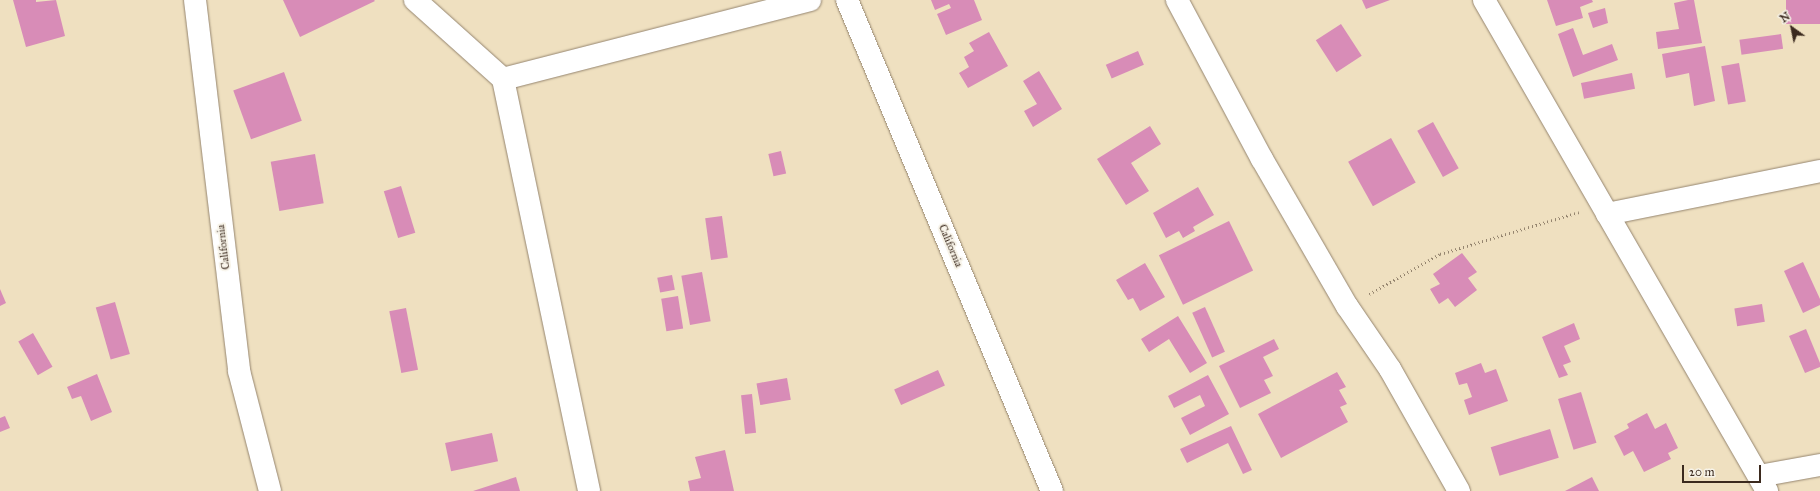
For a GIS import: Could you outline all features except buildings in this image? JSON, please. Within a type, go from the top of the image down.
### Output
[{"type":"street","name":"California","points":[[195,0],[239,372],[270,491]]},
{"type":"street","points":[[415,0],[503,79],[589,491]]},
{"type":"street","points":[[503,79],[810,0]]},
{"type":"street","name":"California","points":[[847,0],[1052,491]]},
{"type":"street","points":[[1177,0],[1262,158],[1347,306],[1390,369],[1459,491]]},
{"type":"street","points":[[1484,0],[1763,483],[1820,464]]},
{"type":"street","points":[[1605,209],[1820,171]]},
{"type":"path","points":[[1347,306],[1440,254],[1605,209]]}]
